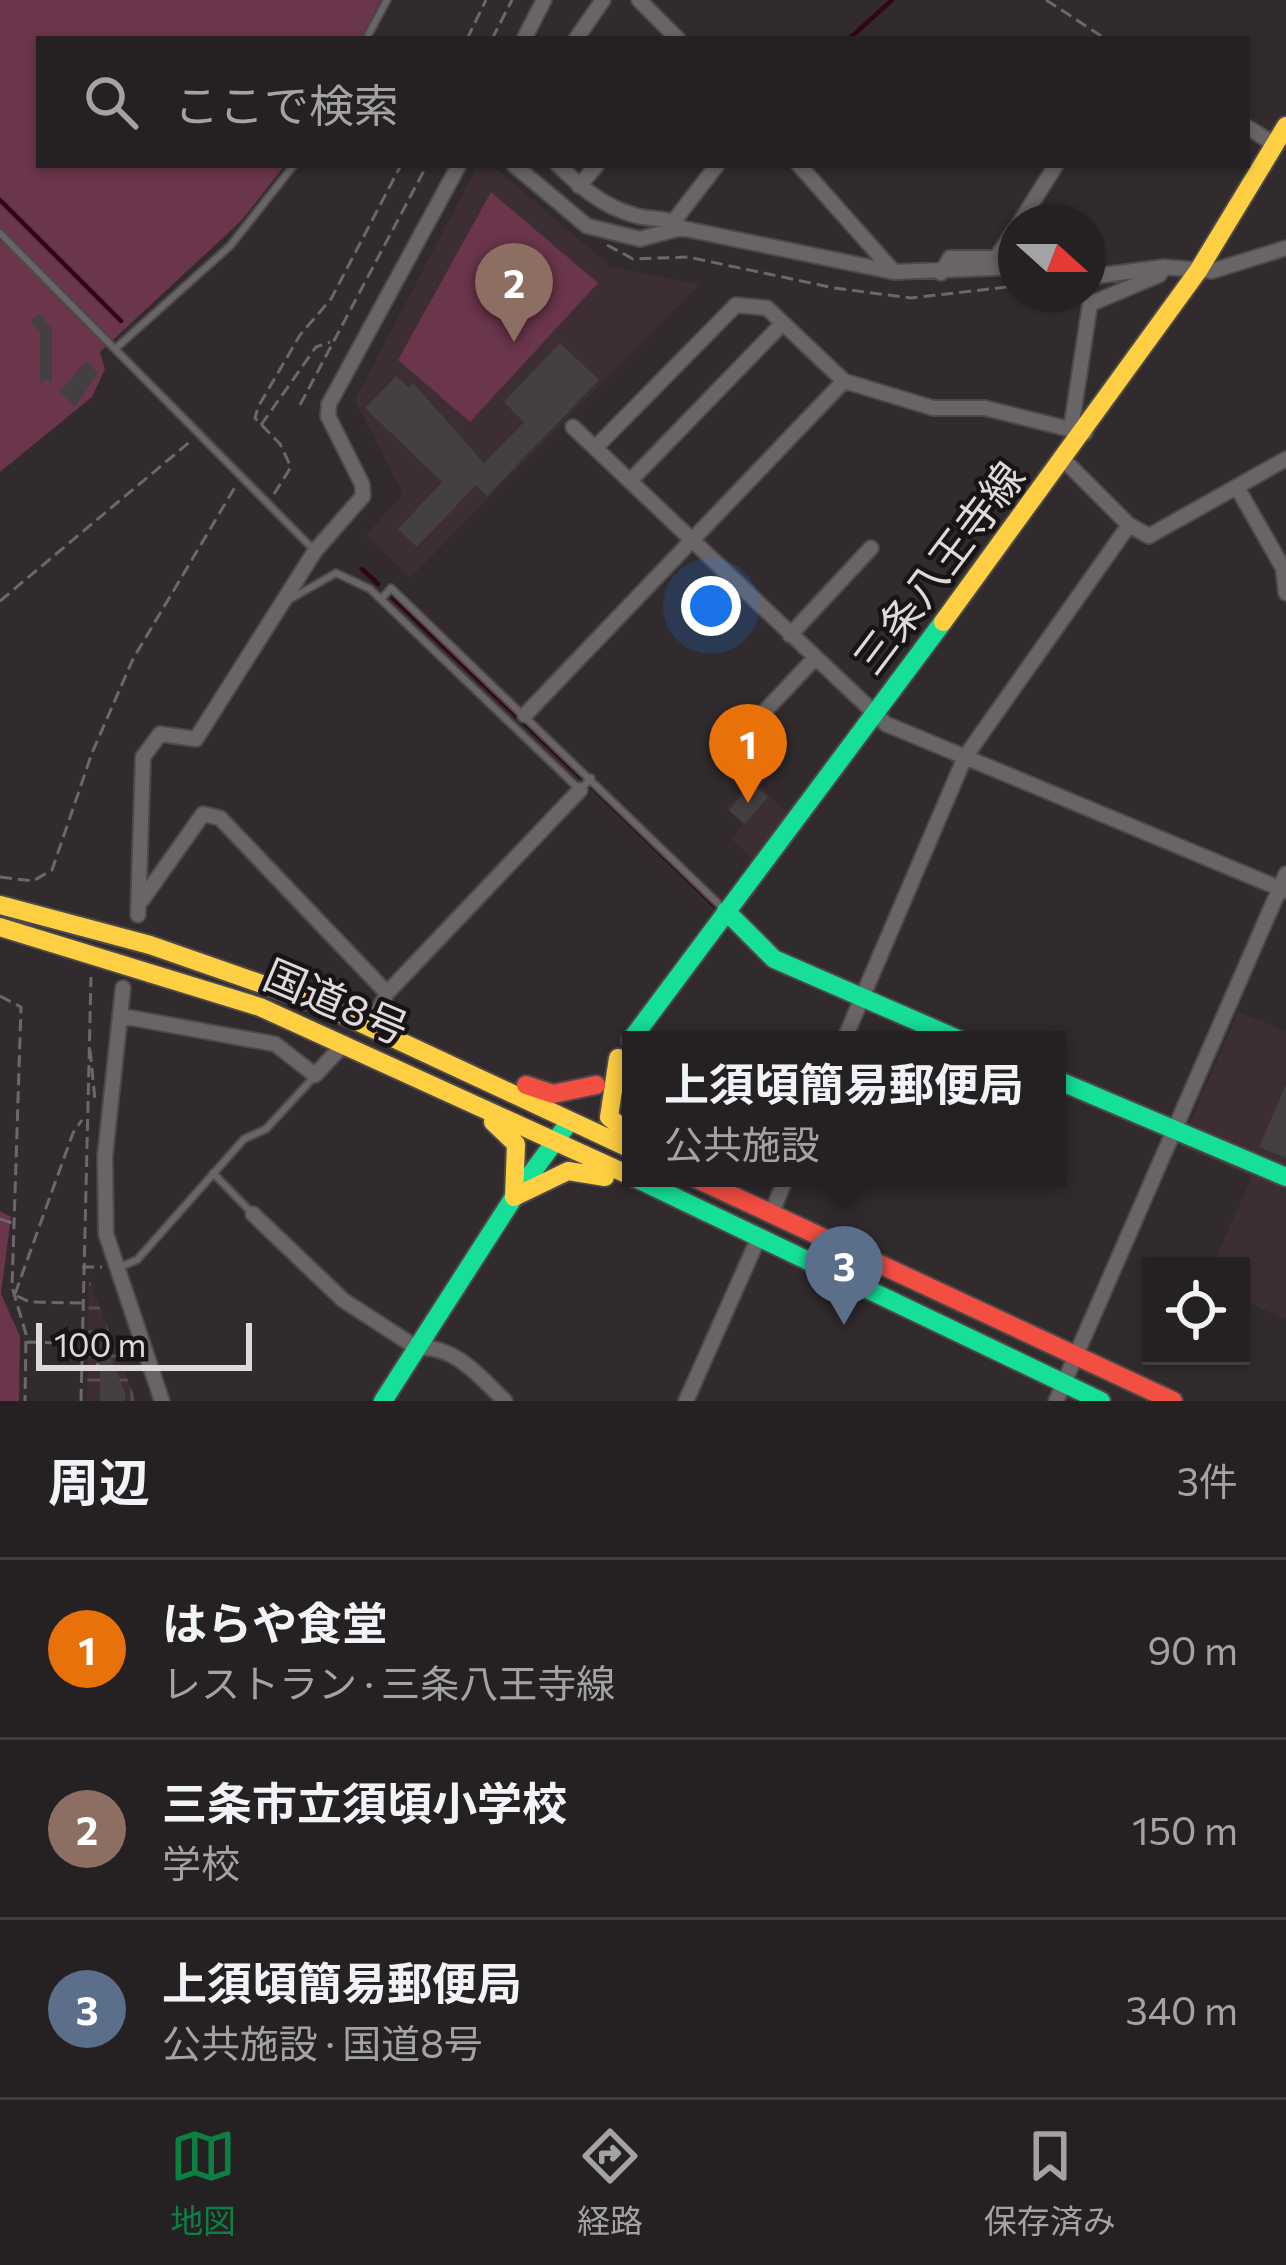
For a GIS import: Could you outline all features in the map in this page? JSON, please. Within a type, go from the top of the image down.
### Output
[{"type":"main road","name":"三条八王寺線","points":[[638,1031],[1064,461],[1078,431],[1198,271],[1286,126]]},
{"type":"main road","name":"国道8号","points":[[0,905],[150,945],[371,1026],[622,1145]]},
{"type":"main road","points":[[726,911],[774,958],[938,1031]]},
{"type":"main road","name":"国道8号","points":[[0,927],[224,995],[345,1043],[622,1172]]},
{"type":"main road","name":"三条八王寺線","points":[[383,1401],[514,1197],[622,1052]]},
{"type":"main road","points":[[618,1058],[609,1117],[622,1128]]},
{"type":"main road","points":[[462,1069],[483,1066],[553,1094],[596,1085]]},
{"type":"main road","points":[[422,1078],[435,1096],[512,1133],[519,1153],[514,1197]]},
{"type":"main road","points":[[1066,1084],[1286,1177]]},
{"type":"main road","points":[[514,1197],[550,1174],[585,1168],[622,1184]]},
{"type":"main road","points":[[629,1187],[648,1195],[675,1197]]},
{"type":"main road","name":"国道8号","points":[[654,1187],[1060,1392],[1101,1401]]},
{"type":"main road","points":[[717,1187],[1173,1401]]},
{"type":"street","points":[[526,36],[544,0]]},
{"type":"street","points":[[578,36],[603,0]]},
{"type":"street","points":[[639,0],[675,36]]},
{"type":"street","points":[[1250,129],[1274,144]]},
{"type":"street","points":[[387,993],[220,818],[203,814],[140,908],[143,757],[160,734],[196,739],[315,551],[363,496],[362,484],[328,416],[329,404],[457,168]]},
{"type":"street","points":[[518,168],[587,226],[640,239],[678,225],[715,168]]},
{"type":"street","points":[[561,168],[580,186],[635,216],[894,272],[998,268]]},
{"type":"street","points":[[580,186],[595,168]]},
{"type":"street","points":[[802,168],[894,272]]},
{"type":"street","points":[[1032,204],[1055,168]]},
{"type":"street","points":[[1106,275],[1164,267],[1198,271],[1286,248]]},
{"type":"street","points":[[940,273],[950,258],[998,256]]},
{"type":"street","points":[[596,448],[736,305],[754,303],[783,323],[844,381],[933,408],[985,408],[1078,431],[1090,304],[1159,275],[1164,267]]},
{"type":"street","points":[[630,481],[783,323]]},
{"type":"street","points":[[525,715],[844,381]]},
{"type":"street","points":[[573,427],[874,715],[965,757],[1284,884],[1060,1392]]},
{"type":"street","points":[[1064,461],[1129,525],[1149,536],[1286,458]]},
{"type":"street","points":[[1238,489],[1283,568],[1286,593]]},
{"type":"street","points":[[848,1031],[965,757],[1129,525]]},
{"type":"street","points":[[790,635],[871,548]]},
{"type":"street","points":[[734,745],[814,659]]},
{"type":"street","points":[[371,1026],[387,993],[586,784]]},
{"type":"street","points":[[123,988],[103,1197],[109,1267],[162,1401]]},
{"type":"street","points":[[121,1016],[275,1044],[315,1075],[345,1043]]},
{"type":"street","points":[[772,1212],[782,1187]]},
{"type":"street","points":[[253,1214],[343,1300],[417,1348],[432,1346],[472,1367],[505,1401]]},
{"type":"street","points":[[686,1401],[759,1237]]},
{"type":"lane","points":[[368,36],[387,0]]},
{"type":"lane","points":[[116,348],[230,246],[292,168]]},
{"type":"lane","points":[[0,233],[315,551]]},
{"type":"lane","points":[[280,603],[335,573],[382,598],[726,911]]},
{"type":"lane","points":[[382,598],[391,588],[525,715],[586,784]]},
{"type":"lane","points":[[109,1267],[137,1260],[244,1139],[266,1129],[315,1075]]},
{"type":"lane","points":[[213,1173],[253,1214]]},
{"type":"path","points":[[468,36],[486,0]]},
{"type":"path","points":[[494,36],[512,0]]},
{"type":"path","points":[[1046,0],[1102,36]]},
{"type":"path","points":[[268,502],[291,467],[280,444],[255,418],[263,397],[300,335],[331,299],[398,168]]},
{"type":"path","points":[[300,405],[425,168]]},
{"type":"path","points":[[587,226],[614,252],[632,260],[688,257],[834,288],[911,298],[998,288]]},
{"type":"path","points":[[260,426],[316,347],[334,340]]},
{"type":"path","points":[[0,601],[201,433]]},
{"type":"path","points":[[0,877],[33,881],[52,870],[92,753],[133,659],[223,501],[245,477]]},
{"type":"path","points":[[81,1401],[88,993],[95,967]]},
{"type":"path","points":[[0,996],[21,1007],[15,1295],[26,1342],[25,1401]]},
{"type":"path","points":[[88,1044],[98,1138]]},
{"type":"path","points":[[15,1295],[73,1133],[84,1119]]},
{"type":"path","points":[[0,1219],[16,1225]]},
{"type":"path","points":[[82,1267],[109,1267]]},
{"type":"path","points":[[15,1295],[31,1302],[83,1303]]},
{"type":"path","points":[[26,1342],[95,1344],[94,1364],[100,1365]]},
{"type":"shaded area","points":[[0,0],[381,0],[363,36],[36,36],[36,168],[283,168],[242,220],[100,352],[105,369],[92,397],[0,472]]},
{"type":"shaded area","points":[[476,168],[496,168],[611,267],[700,284],[410,578],[366,535],[403,494],[355,400]]},
{"type":"shaded area","points":[[491,192],[598,283],[470,422],[398,360]]},
{"type":"shaded area","points":[[753,779],[788,813],[753,859],[731,839],[743,825],[726,808]]},
{"type":"shaded area","points":[[1238,1012],[1286,1031],[1286,1319],[1250,1304],[1250,1257],[1216,1257],[1252,1177],[1180,1146]]},
{"type":"shaded area","points":[[0,1211],[11,1217],[1,1294],[20,1336],[19,1401],[0,1401]]},
{"type":"shaded area","points":[[89,1279],[136,1401],[87,1401]]},
{"type":"building","points":[[39,314],[52,329],[52,384],[46,379],[40,384],[40,332],[30,322]]},
{"type":"building","points":[[560,343],[599,380],[487,496],[476,485],[417,547],[398,529],[442,482],[365,408],[396,376],[409,388],[413,383],[484,463],[524,422],[504,402]]},
{"type":"building","points":[[86,362],[98,373],[75,407],[59,391]]},
{"type":"building","points":[[752,783],[768,797],[745,824],[729,810]]},
{"type":"building","points":[[1286,1085],[1286,1158],[1259,1147]]},
{"type":"building","points":[[101,1331],[125,1393],[125,1401],[100,1401]]},
{"type":"waterway","points":[[852,36],[892,0]]},
{"type":"waterway","points":[[0,200],[121,321]]},
{"type":"waterway","points":[[362,569],[378,584]]},
{"type":"waterway","points":[[393,598],[581,777]]},
{"type":"waterway","points":[[591,786],[716,907]]},
{"type":"traffic: fast","points":[[638,1031],[943,622]]},
{"type":"traffic: fast","points":[[726,911],[774,959],[939,1031]]},
{"type":"traffic: fast","points":[[1066,1084],[1286,1177]]},
{"type":"traffic: fast","points":[[383,1401],[514,1197],[570,1121]]},
{"type":"traffic: fast","points":[[654,1187],[1101,1401]]},
{"type":"traffic: slow","points":[[943,622],[1198,271],[1286,126]]},
{"type":"traffic: slow","points":[[0,905],[150,945],[322,1005],[622,1145]]},
{"type":"traffic: slow","points":[[0,927],[260,1007],[622,1172]]},
{"type":"traffic: slow","points":[[618,1058],[609,1117],[622,1128]]},
{"type":"traffic: slow","points":[[493,1122],[516,1144],[514,1197]]},
{"type":"traffic: slow","points":[[514,1197],[568,1171],[605,1177]]},
{"type":"traffic: jam","points":[[526,1085],[553,1094],[596,1085]]},
{"type":"traffic: jam","points":[[714,1187],[1173,1401]]},
{"type":"place","name":"三条市立須頃小学校","points":[[514,342]]},
{"type":"place","name":"はらや食堂","points":[[748,803]]},
{"type":"place","name":"上須頃簡易郵便局","points":[[844,1325]]}]
